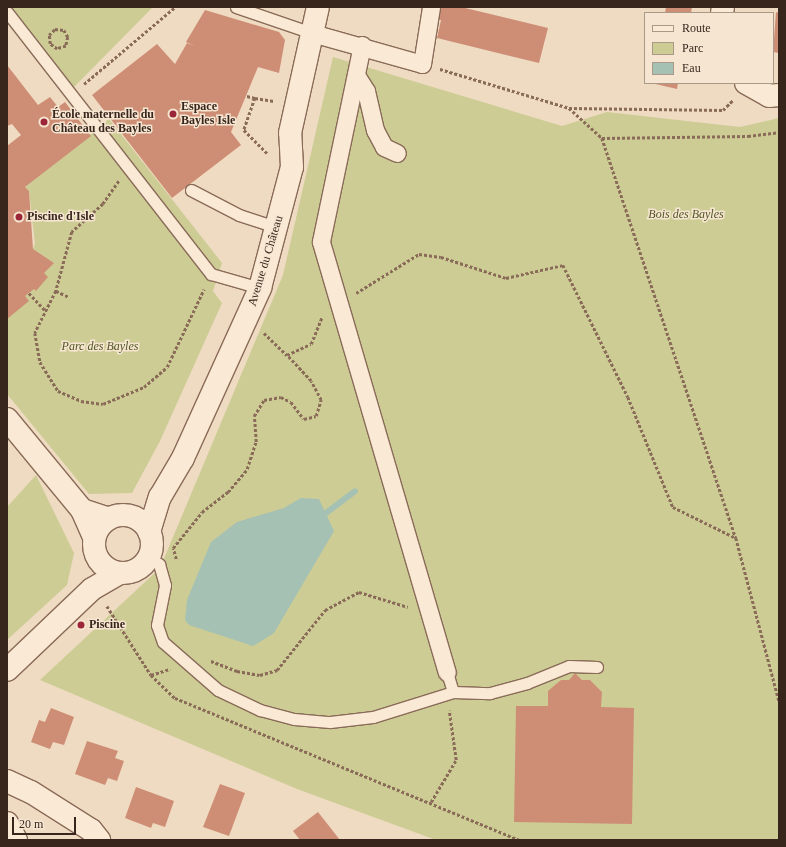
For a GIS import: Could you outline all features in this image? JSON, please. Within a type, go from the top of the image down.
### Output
[{"type":"main road","name":"Avenue du Château","points":[[149,532],[160,497],[183,458],[260,288],[292,167],[290,134],[318,7]]},
{"type":"main road","points":[[747,84],[769,96],[779,95]]},
{"type":"main road","points":[[7,419],[82,510],[95,546],[105,567],[120,573],[132,572],[148,558],[152,545],[149,532],[132,517],[109,519],[82,510]]},
{"type":"main road","name":"Avenue du Château","points":[[132,517],[160,497]]},
{"type":"main road","points":[[98,596],[95,546],[109,519]]},
{"type":"main road","points":[[7,670],[98,596],[120,573]]},
{"type":"main road","points":[[7,781],[31,792],[78,822],[99,840]]},
{"type":"main road","points":[[7,823],[16,840]]},
{"type":"street","points":[[312,33],[362,45],[422,64],[431,7]]},
{"type":"street","points":[[362,45],[321,242],[429,605],[447,672]]},
{"type":"street","points":[[356,75],[366,91],[375,130],[384,147],[397,153]]},
{"type":"lane","points":[[236,7],[312,33]]},
{"type":"lane","points":[[7,12],[211,274],[260,288]]},
{"type":"lane","points":[[191,190],[239,214],[277,227]]},
{"type":"lane","points":[[148,558],[159,564],[165,585],[157,625],[163,642],[218,690],[260,710],[294,719],[330,722],[373,717],[449,693],[490,693],[527,683],[569,666],[597,667]]},
{"type":"lane","points":[[447,672],[449,693]]},
{"type":"path","points":[[95,72],[175,7]]},
{"type":"path","points":[[55,29],[64,30],[68,37],[66,46],[57,49],[50,44],[49,35],[55,29]]},
{"type":"path","points":[[422,64],[569,108],[723,110],[747,84]]},
{"type":"path","points":[[247,96],[277,102]]},
{"type":"path","points":[[255,98],[244,130],[266,153]]},
{"type":"path","points":[[569,108],[602,138],[736,538],[779,701]]},
{"type":"path","points":[[602,138],[748,136],[779,132]]},
{"type":"path","points":[[128,169],[103,204],[72,232],[56,291],[35,332],[40,362],[58,391],[81,401],[103,404],[144,386],[167,367],[211,274]]},
{"type":"path","points":[[286,355],[311,344],[324,312],[338,299],[361,292],[380,275],[418,254],[441,257],[506,278],[564,265],[628,398],[674,507],[736,538]]},
{"type":"path","points":[[56,291],[69,297]]},
{"type":"path","points":[[29,293],[46,311]]},
{"type":"path","points":[[177,564],[173,548],[202,512],[228,492],[248,469],[256,442],[254,416],[264,400],[281,397],[290,402],[304,419],[316,416],[322,400],[311,381],[260,329]]},
{"type":"path","points":[[204,658],[252,674],[277,670],[325,610],[359,592],[417,609],[429,605]]},
{"type":"path","points":[[98,596],[151,675],[175,698],[431,802],[520,840]]},
{"type":"path","points":[[431,802],[456,760],[449,693]]},
{"type":"green space","points":[[11,7],[153,7],[74,87]]},
{"type":"green space","name":"Bois des Bayles","points":[[333,57],[562,126],[607,112],[740,127],[779,118],[779,840],[436,840],[297,789],[40,680],[160,568],[283,275]]},
{"type":"green space","name":"Parc des Bayles","points":[[109,119],[222,263],[213,291],[222,303],[160,441],[132,493],[89,494],[7,394],[7,311],[35,244],[29,191],[25,187]]},
{"type":"green space","points":[[36,475],[74,553],[67,585],[7,640],[7,507]]},
{"type":"water","points":[[301,498],[319,499],[334,531],[274,633],[253,646],[189,625],[185,620],[187,600],[211,542],[237,522],[284,508]]},
{"type":"building","points":[[439,7],[461,7],[548,28],[539,63],[437,38],[441,20],[437,19]]},
{"type":"building","points":[[666,7],[692,7],[691,12],[665,12]]},
{"type":"building","name":"Espace Bayles Isle","points":[[205,10],[279,32],[285,40],[279,73],[258,67],[231,132],[241,145],[172,198],[92,95],[157,44],[175,64],[187,43],[195,46],[186,42]]},
{"type":"building","points":[[776,12],[779,13],[779,53],[774,52]]},
{"type":"building","points":[[7,65],[38,105],[50,97],[58,107],[65,102],[91,136],[25,187],[29,191],[33,249],[54,263],[44,273],[48,277],[36,291],[34,289],[25,296],[29,301],[7,319],[7,146],[21,135],[12,124],[7,126]]},
{"type":"building","points":[[655,84],[678,84],[677,89]]},
{"type":"building","points":[[575,673],[582,680],[590,680],[602,692],[601,707],[634,708],[632,824],[514,822],[516,706],[548,706],[548,691],[561,680],[569,680]]},
{"type":"building","points":[[51,708],[74,717],[64,745],[53,742],[50,749],[31,742],[39,720],[45,722]]},
{"type":"building","points":[[87,741],[118,751],[115,758],[124,761],[117,781],[108,778],[105,785],[75,774]]},
{"type":"building","points":[[220,784],[245,793],[229,836],[203,827]]},
{"type":"building","points":[[136,787],[174,801],[165,827],[153,823],[151,828],[125,818]]},
{"type":"building","points":[[318,812],[340,840],[300,840],[293,831]]},
{"type":"waterway","points":[[326,513],[355,491]]},
{"type":"place","name":"Espace Bayles Isle","points":[[173,114]]},
{"type":"place","name":"École maternelle du Château des Bayles","points":[[44,122]]},
{"type":"place","name":"Piscine d'Isle","points":[[19,217]]},
{"type":"place","name":"Piscine","points":[[81,625]]}]
